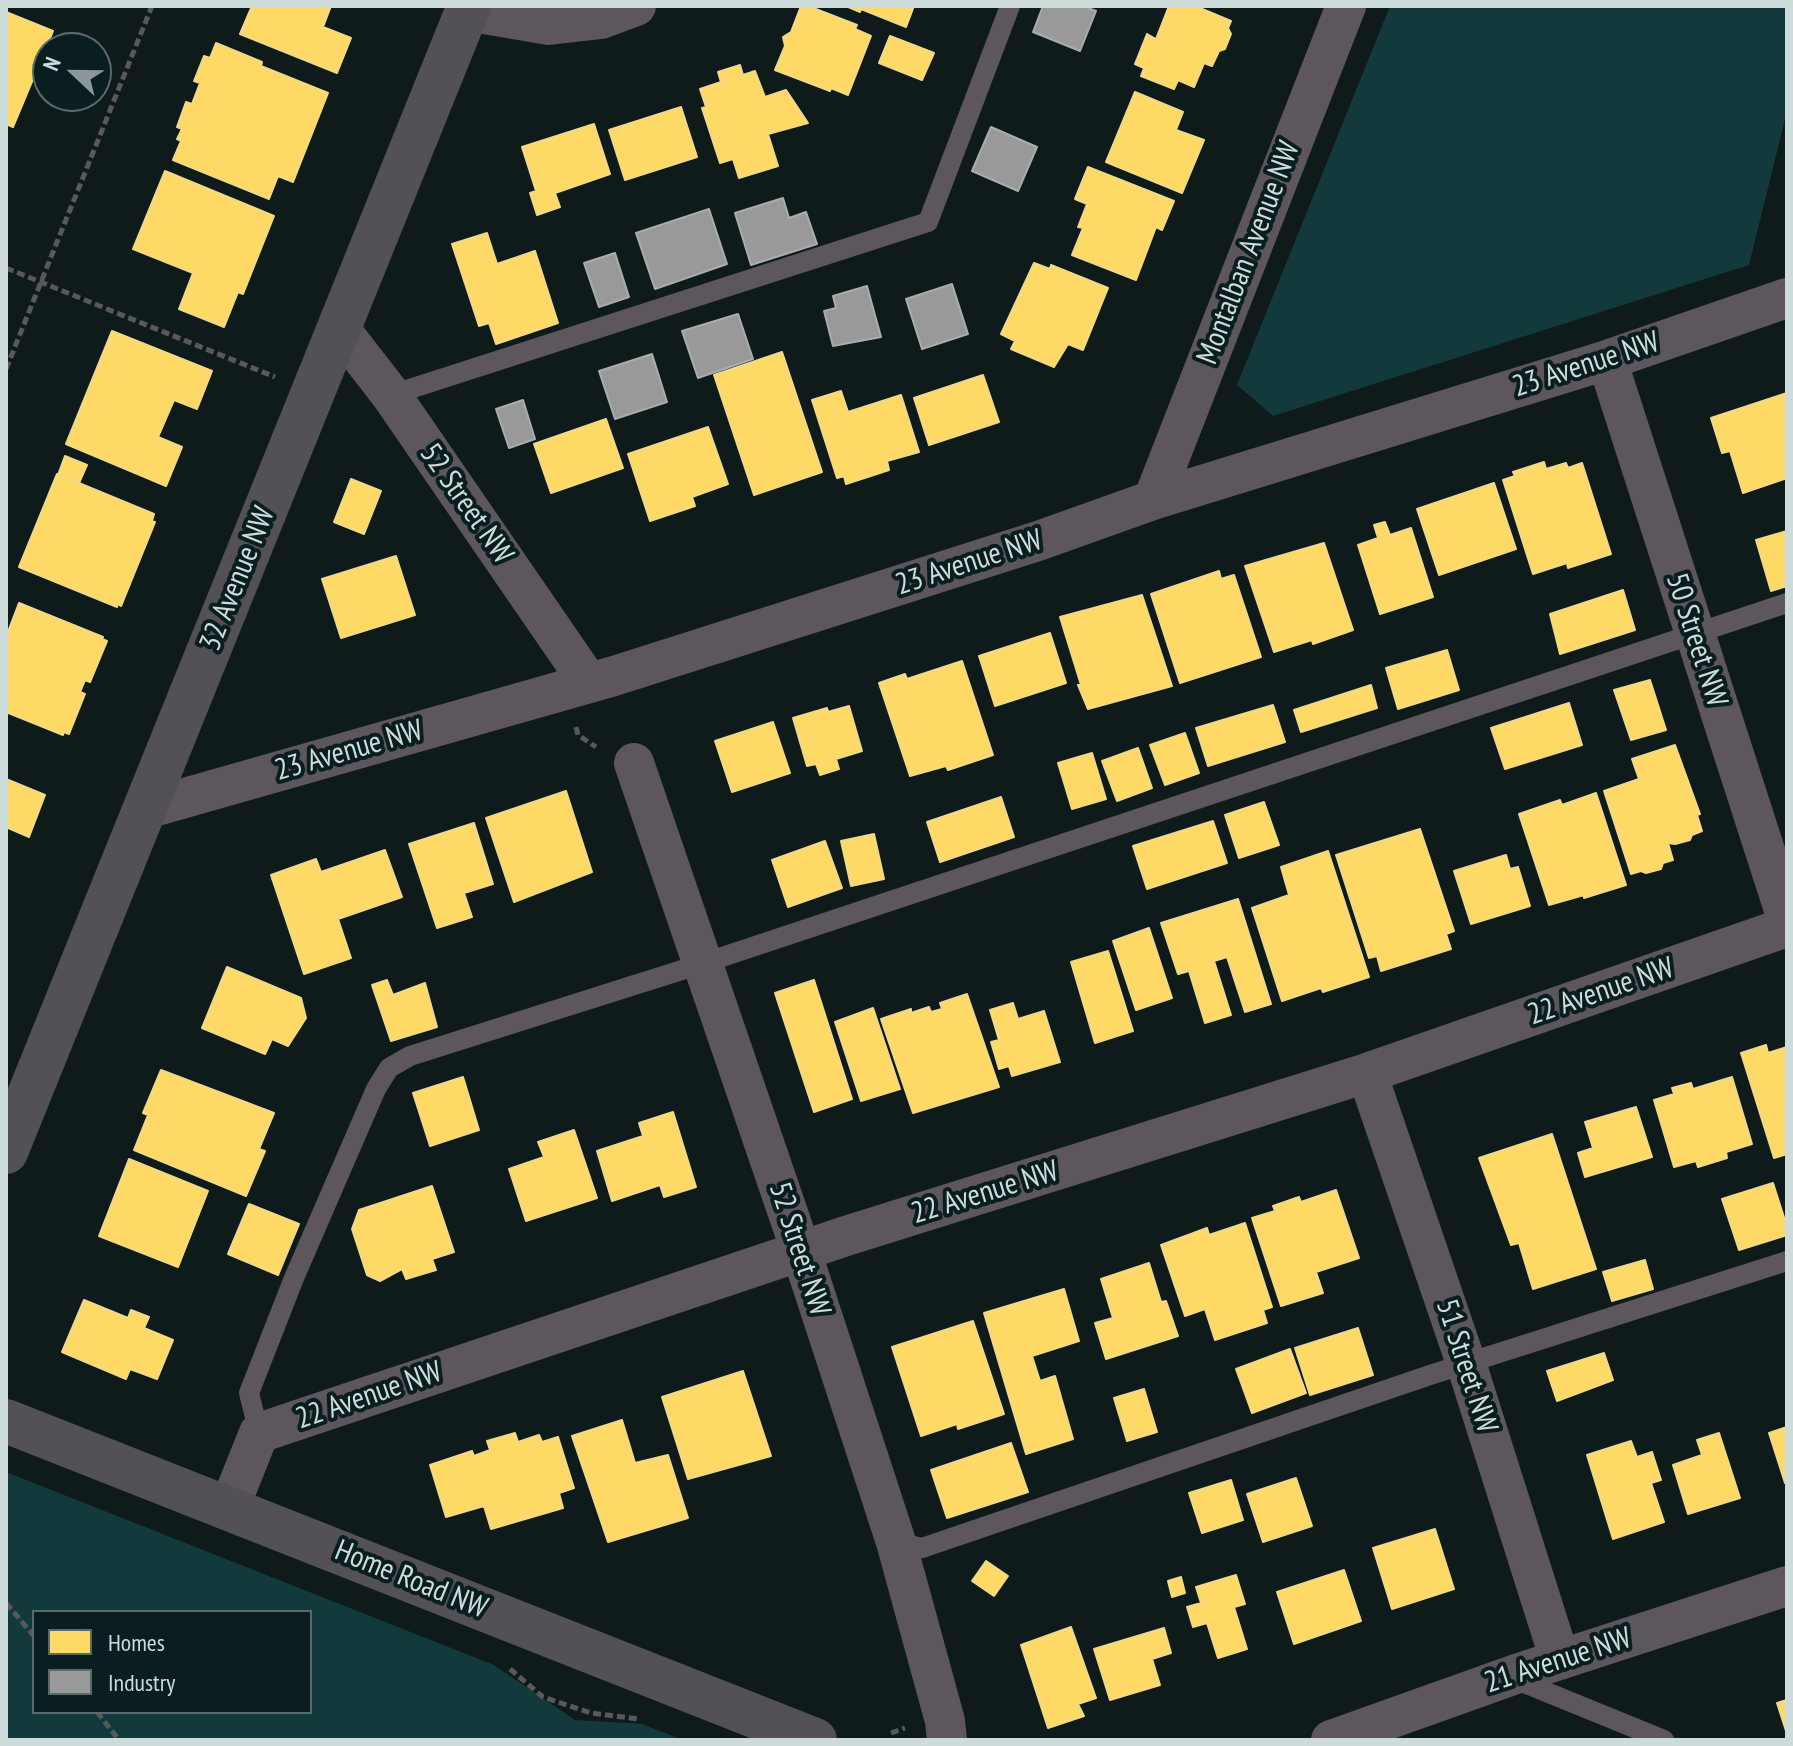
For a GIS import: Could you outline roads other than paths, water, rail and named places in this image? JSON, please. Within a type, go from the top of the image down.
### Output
[{"type":"street","points":[[468,8],[549,25],[601,19],[636,6]]},
{"type":"street","name":"Montalban Avenue NW","points":[[1153,500],[1346,6]]},
{"type":"street","name":"32 Avenue NW","points":[[6,1152],[468,8]]},
{"type":"street","name":"23 Avenue NW","points":[[146,809],[589,683],[1038,541],[1153,500],[1607,360],[1787,298]]},
{"type":"street","name":"52 Street NW","points":[[339,328],[391,395],[589,683]]},
{"type":"street","name":"50 Street NW","points":[[1607,360],[1787,919]]},
{"type":"street","name":"52 Street NW","points":[[634,763],[801,1251],[896,1542],[945,1721],[947,1740]]},
{"type":"street","name":"22 Avenue NW","points":[[229,1508],[259,1433],[801,1251],[1367,1073],[1787,927]]},
{"type":"street","name":"51 Street NW","points":[[1367,1073],[1466,1363],[1560,1660]]},
{"type":"street","name":"Home Road NW","points":[[6,1421],[815,1740]]},
{"type":"street","name":"21 Avenue NW","points":[[1331,1740],[1509,1677],[1787,1586]]},
{"type":"lane","points":[[391,395],[928,222],[1010,6]]},
{"type":"lane","points":[[259,1433],[249,1393],[294,1278],[376,1089],[389,1068],[410,1056],[701,964],[1787,603]]},
{"type":"lane","points":[[896,1542],[922,1548],[1466,1363],[1787,1261]]},
{"type":"lane","points":[[1509,1677],[1664,1740]]}]
